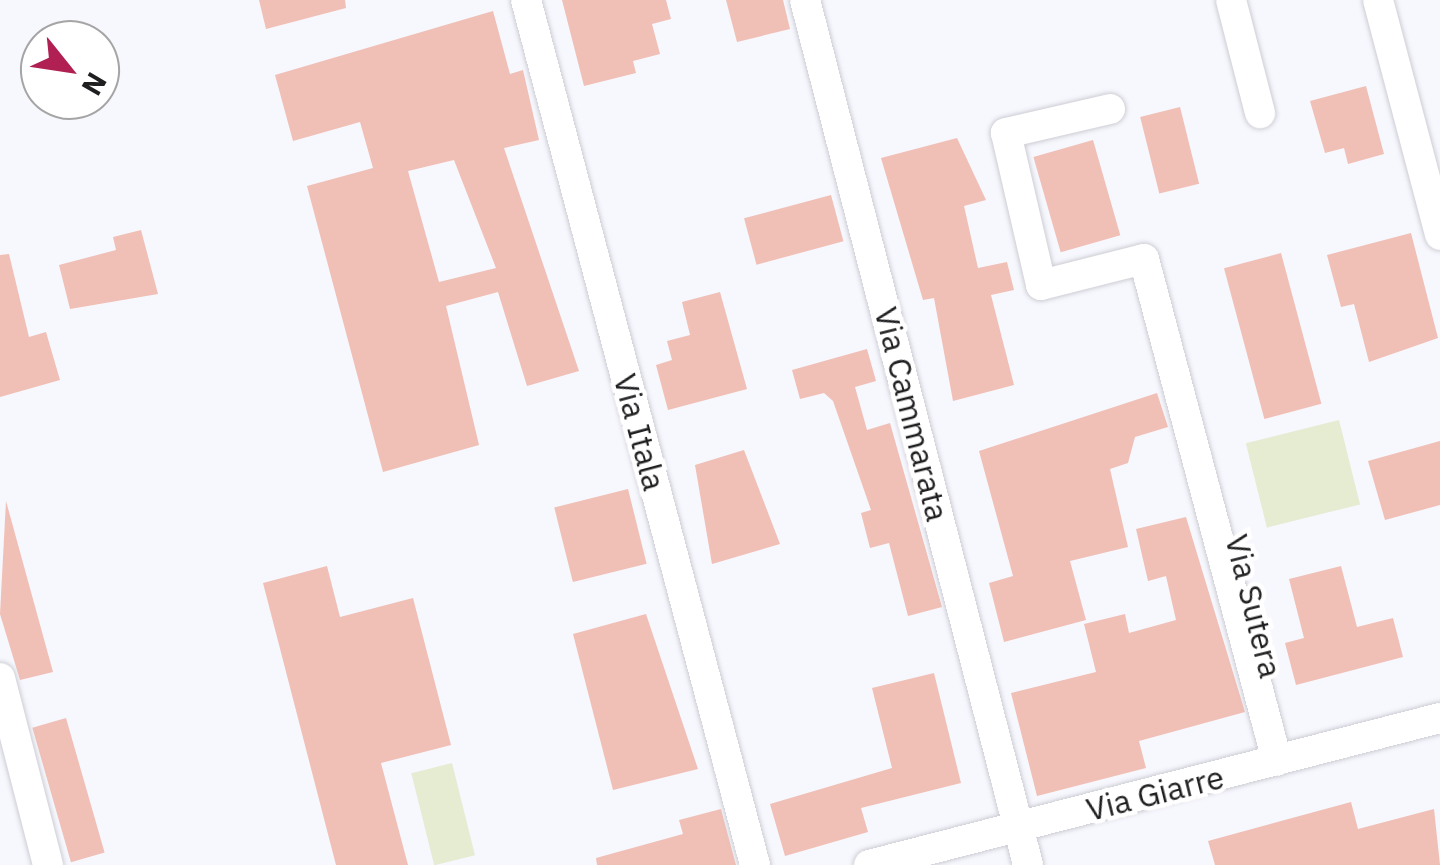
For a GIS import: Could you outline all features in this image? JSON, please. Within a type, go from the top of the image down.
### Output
[{"type":"street","name":"Via Itala","points":[[526,0],[754,865]]},
{"type":"street","name":"Via Cammarata","points":[[805,0],[1028,865]]},
{"type":"street","points":[[1231,0],[1260,114]]},
{"type":"street","points":[[1378,0],[1440,234]]},
{"type":"street","points":[[1110,109],[1006,134],[1041,285],[1144,259],[1285,759]]},
{"type":"street","name":"Via Sutera","points":[[1184,332],[1285,759]]},
{"type":"street","points":[[0,678],[48,865]]},
{"type":"street","name":"Via Giarre","points":[[869,865],[1440,718]]},
{"type":"green space","points":[[1339,420],[1360,504],[1267,528],[1246,443]]},
{"type":"green space","points":[[452,763],[475,855],[434,865],[411,773]]},
{"type":"building","points":[[259,0],[345,0],[346,8],[266,29]]},
{"type":"building","points":[[562,0],[666,0],[671,19],[652,24],[660,54],[633,61],[636,73],[584,86]]},
{"type":"building","points":[[726,0],[783,0],[790,29],[737,42]]},
{"type":"building","points":[[493,11],[510,74],[523,70],[539,140],[504,148],[579,371],[527,386],[498,292],[446,306],[479,445],[383,472],[307,186],[373,168],[360,122],[293,141],[275,75]],"holes":[[[454,160],[496,268],[439,282],[408,171]]]},
{"type":"building","points":[[1366,86],[1384,154],[1348,164],[1344,148],[1325,153],[1310,101]]},
{"type":"building","points":[[1180,107],[1199,184],[1159,194],[1140,117]]},
{"type":"building","points":[[957,138],[986,200],[964,206],[978,268],[1007,262],[1014,290],[991,295],[1014,385],[953,401],[934,298],[923,300],[881,158]]},
{"type":"building","points":[[1093,140],[1120,235],[1061,252],[1033,157]]},
{"type":"building","points":[[831,195],[843,241],[756,265],[744,218]]},
{"type":"building","points":[[141,230],[158,294],[70,309],[59,265],[116,250],[113,237]]},
{"type":"building","points":[[1411,233],[1438,338],[1369,362],[1354,304],[1341,307],[1327,255]]},
{"type":"building","points":[[1281,253],[1321,404],[1264,419],[1224,268]]},
{"type":"building","points":[[9,254],[29,337],[46,332],[60,380],[0,397],[0,255]]},
{"type":"building","points":[[720,292],[747,389],[668,410],[656,365],[672,360],[667,341],[690,335],[682,302]]},
{"type":"building","points":[[867,349],[876,381],[855,387],[867,430],[890,423],[942,607],[908,616],[889,543],[870,548],[861,513],[871,510],[833,401],[824,393],[800,399],[792,370]]},
{"type":"building","points":[[1157,393],[1168,427],[1135,437],[1128,463],[1110,469],[1128,547],[1070,561],[1086,620],[1004,642],[989,583],[1013,576],[979,451]]},
{"type":"building","points":[[1440,441],[1440,505],[1385,520],[1368,461]]},
{"type":"building","points":[[744,450],[780,544],[712,564],[695,465]]},
{"type":"building","points":[[628,489],[647,564],[573,582],[554,507]]},
{"type":"building","points":[[6,501],[53,672],[20,680],[0,614]]},
{"type":"building","points":[[1186,517],[1245,712],[1139,741],[1146,768],[1037,796],[1011,693],[1096,672],[1084,624],[1125,614],[1129,633],[1176,620],[1166,576],[1148,581],[1136,529]]},
{"type":"building","points":[[327,566],[340,617],[413,598],[451,745],[381,763],[408,865],[336,865],[263,583]]},
{"type":"building","points":[[1341,566],[1357,627],[1393,618],[1403,657],[1296,685],[1285,643],[1304,638],[1289,579]]},
{"type":"building","points":[[646,614],[698,769],[613,790],[573,634]]},
{"type":"building","points":[[934,673],[961,783],[861,808],[868,832],[785,856],[770,804],[892,768],[872,688]]},
{"type":"building","points":[[66,718],[105,853],[71,862],[32,728]]},
{"type":"building","points":[[1351,802],[1358,829],[1434,809],[1440,865],[1215,865],[1208,841]]},
{"type":"building","points":[[721,809],[736,865],[597,865],[596,858],[683,834],[679,820]]}]
